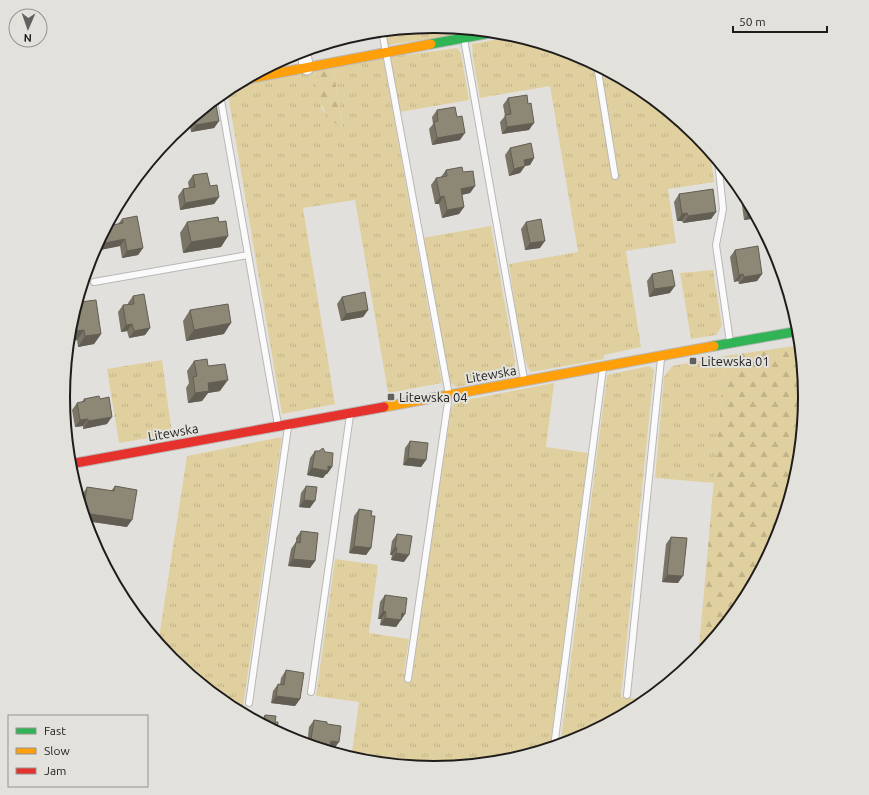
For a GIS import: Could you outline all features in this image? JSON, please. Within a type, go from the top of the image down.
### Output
[{"type":"street","points":[[264,76],[386,54],[477,36]]},
{"type":"street","points":[[304,57],[306,68]]},
{"type":"street","name":"Litewska","points":[[76,463],[793,332]]},
{"type":"lane","points":[[383,37],[449,395],[408,679]]},
{"type":"lane","points":[[464,38],[524,381]]},
{"type":"lane","points":[[598,72],[615,176]]},
{"type":"lane","points":[[221,102],[279,426]]},
{"type":"lane","points":[[719,170],[723,209],[716,245],[730,343]]},
{"type":"lane","points":[[94,282],[248,255]]},
{"type":"lane","points":[[627,695],[661,356]]},
{"type":"lane","points":[[555,742],[603,367]]},
{"type":"lane","points":[[311,692],[350,413]]},
{"type":"lane","points":[[249,703],[288,424]]},
{"type":"green space","points":[[434,33],[460,34],[388,45],[386,36]]},
{"type":"green space","points":[[500,39],[529,45],[552,52],[596,71],[637,94],[656,108],[675,123],[711,160],[714,182],[668,189],[676,243],[626,251],[641,347],[604,355],[604,359],[531,372],[527,366],[520,339],[509,264],[578,252],[550,86],[480,98],[472,44]]},
{"type":"green space","points":[[457,48],[461,53],[469,100],[400,112],[390,57]]},
{"type":"green space","points":[[383,58],[442,383],[388,393],[355,200],[303,208],[335,404],[282,414],[228,97],[250,83],[314,72],[322,110],[343,128],[333,67]]},
{"type":"green space","points":[[333,67],[343,129],[329,117],[321,105],[314,72]]},
{"type":"green space","points":[[491,226],[515,361],[514,372],[512,376],[456,387],[449,382],[422,238]]},
{"type":"green space","points":[[713,270],[722,326],[716,335],[691,339],[680,273]]},
{"type":"green space","points":[[795,346],[799,398],[796,445],[787,492],[780,515],[761,559],[738,600],[709,638],[699,648],[725,356]]},
{"type":"green space","points":[[725,356],[714,483],[655,478],[664,377],[672,366]]},
{"type":"green space","points":[[162,360],[172,434],[119,443],[107,369]]},
{"type":"green space","points":[[649,366],[654,370],[621,697],[640,699],[596,724],[561,739],[607,375]]},
{"type":"green space","points":[[554,383],[546,447],[588,453],[551,743],[506,755],[458,761],[411,761],[387,759],[352,753],[359,702],[316,696],[335,559],[378,565],[369,633],[409,639],[404,673],[412,674],[451,408],[455,402]]},
{"type":"green space","points":[[282,437],[243,708],[194,672],[159,637],[187,456]]},
{"type":"building","points":[[527,95],[528,104],[531,103],[534,123],[507,127],[505,115],[511,114],[508,98]]},
{"type":"building","points":[[216,106],[219,121],[196,125],[196,122]]},
{"type":"building","points":[[455,107],[457,117],[462,116],[465,133],[437,138],[434,122],[438,121],[437,110]]},
{"type":"building","points":[[531,143],[534,158],[524,160],[525,166],[514,169],[510,148]]},
{"type":"building","points":[[462,167],[463,172],[473,171],[475,186],[461,189],[464,207],[447,210],[444,196],[440,197],[436,178],[447,176],[446,170]]},
{"type":"building","points":[[207,173],[210,186],[217,185],[219,197],[185,203],[183,189],[195,187],[193,175]]},
{"type":"building","points":[[713,189],[716,212],[688,216],[687,213],[682,214],[679,194]]},
{"type":"building","points":[[137,216],[143,248],[127,251],[125,239],[105,243],[114,225],[123,223],[122,219]]},
{"type":"building","points":[[218,217],[219,222],[226,221],[228,236],[191,242],[187,222]]},
{"type":"building","points":[[541,219],[545,241],[530,243],[526,222]]},
{"type":"building","points":[[758,246],[762,274],[744,277],[743,274],[739,275],[735,250]]},
{"type":"building","points":[[672,270],[675,286],[654,289],[652,274]]},
{"type":"building","points":[[365,292],[368,310],[346,314],[342,297]]},
{"type":"building","points":[[144,294],[150,328],[134,331],[132,324],[126,325],[123,305],[134,304],[133,296]]},
{"type":"building","points":[[96,300],[101,334],[85,336],[84,330],[77,331],[82,302]]},
{"type":"building","points":[[228,304],[231,323],[194,330],[190,310]]},
{"type":"building","points":[[207,359],[208,366],[225,364],[228,380],[208,383],[209,391],[195,393],[193,377],[197,376],[194,361]]},
{"type":"building","points":[[99,396],[100,399],[109,397],[112,417],[88,421],[88,419],[80,420],[77,403],[85,401],[84,399]]},
{"type":"building","points":[[410,441],[428,443],[426,460],[408,458]]},
{"type":"building","points":[[323,448],[325,452],[333,453],[332,467],[328,466],[328,471],[312,468],[315,451],[319,451]]},
{"type":"building","points":[[115,486],[137,490],[132,520],[89,514],[85,501],[87,487],[114,491]]},
{"type":"building","points":[[306,486],[317,487],[315,501],[304,500]]},
{"type":"building","points":[[359,509],[372,511],[371,516],[375,516],[371,548],[354,546]]},
{"type":"building","points":[[301,531],[318,533],[315,561],[293,559],[296,542],[300,543]]},
{"type":"building","points":[[397,534],[412,536],[409,555],[396,553],[397,548],[395,547]]},
{"type":"building","points":[[671,537],[687,538],[683,576],[667,575]]},
{"type":"building","points":[[385,595],[407,598],[405,614],[402,613],[401,620],[385,618],[386,612],[383,611]]},
{"type":"building","points":[[286,670],[304,673],[300,699],[276,696],[278,684],[284,685]]},
{"type":"building","points":[[265,715],[276,716],[275,722],[278,722],[278,726],[273,724],[265,720]]},
{"type":"building","points":[[314,720],[341,726],[339,742],[331,741],[330,747],[311,740]]},
{"type":"traffic: fast","points":[[431,44],[477,36]]},
{"type":"traffic: fast","points":[[714,346],[793,332]]},
{"type":"traffic: slow","points":[[264,76],[431,44]]},
{"type":"traffic: slow","points":[[384,407],[714,346]]},
{"type":"traffic: jam","points":[[76,463],[384,407]]},
{"type":"place","name":"Litewska 01","points":[[693,361]]},
{"type":"place","name":"Litewska 04","points":[[391,397]]}]
